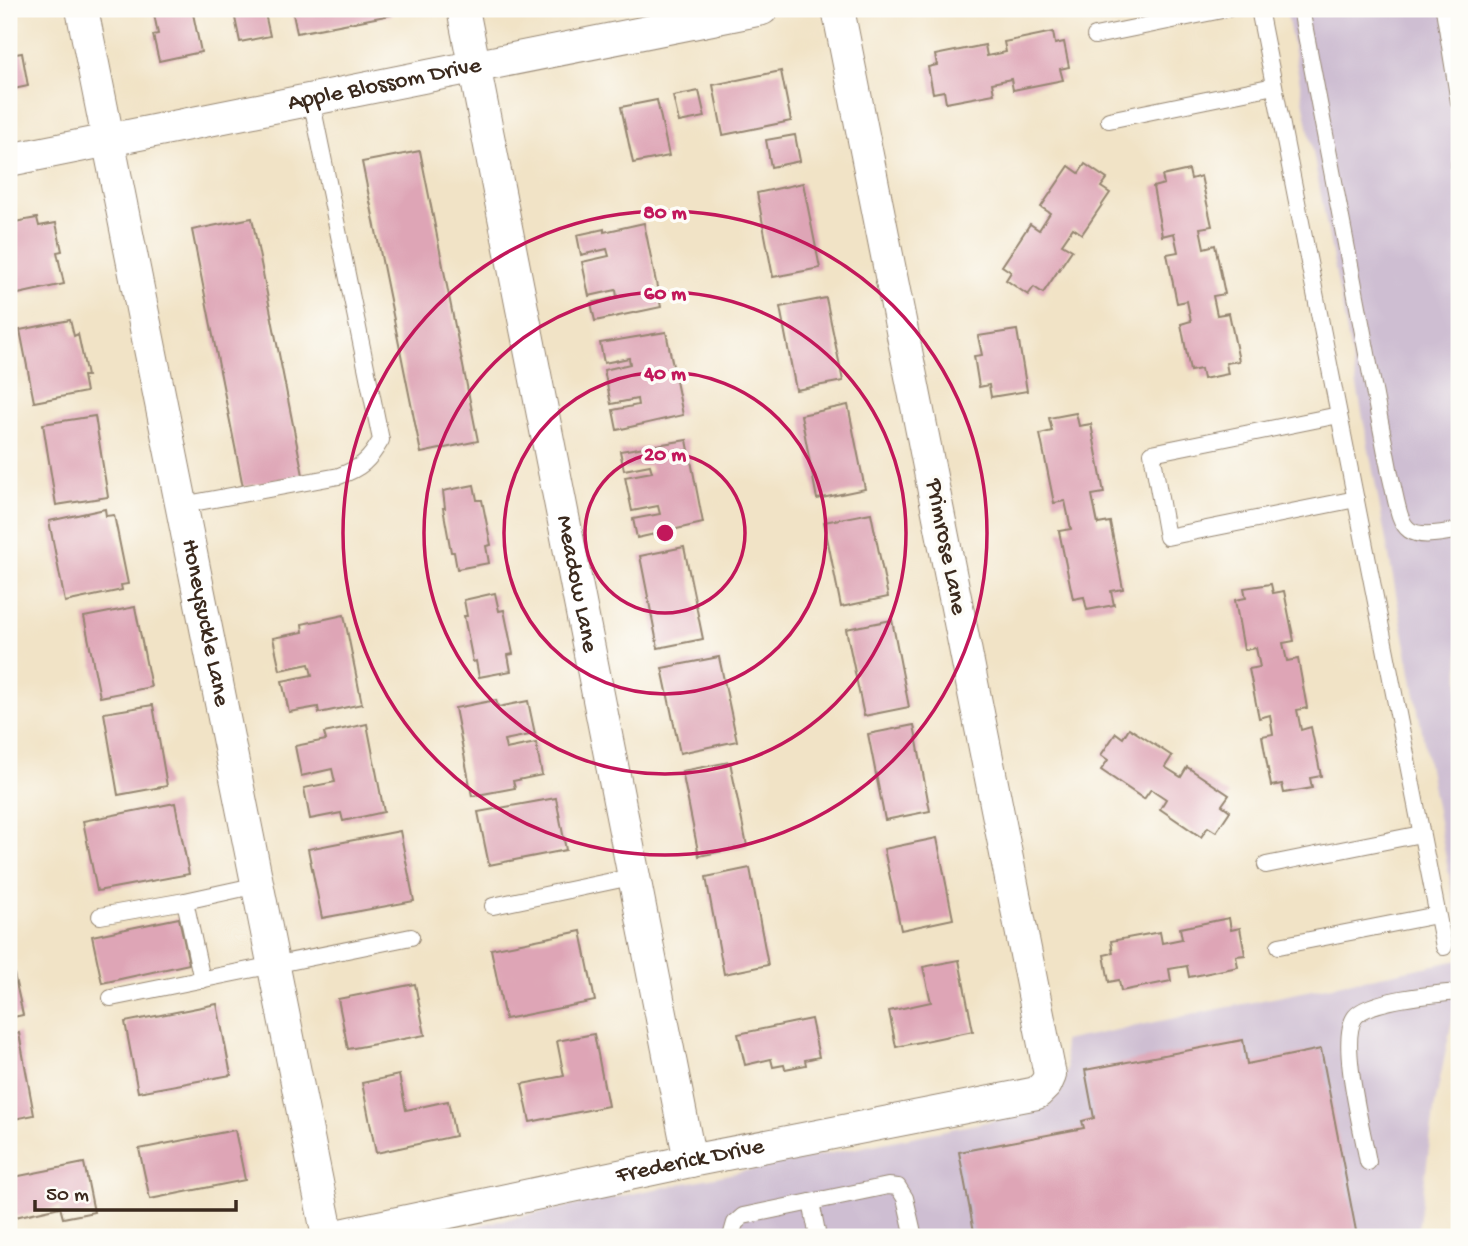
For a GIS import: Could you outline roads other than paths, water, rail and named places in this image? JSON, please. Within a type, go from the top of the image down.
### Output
[{"type":"street","name":"Honeysuckle Lane","points":[[82,9],[330,1237]]},
{"type":"street","name":"Meadow Lane","points":[[463,9],[636,876],[690,1161]]},
{"type":"street","name":"Apple Blossom Drive","points":[[9,160],[762,9]]},
{"type":"street","name":"Primrose Lane","points":[[838,9],[1050,1074],[1046,1084]]},
{"type":"street","name":"Frederick Drive","points":[[330,1237],[690,1161],[1037,1093],[1046,1084]]},
{"type":"lane","points":[[1095,36],[1227,9]]},
{"type":"lane","points":[[1259,9],[1444,947]]},
{"type":"lane","points":[[1301,9],[1390,474],[1401,519],[1406,528],[1422,536],[1459,530]]},
{"type":"lane","points":[[1444,9],[1459,102]]},
{"type":"lane","points":[[1109,120],[1274,86]]},
{"type":"lane","points":[[182,505],[339,476],[358,469],[373,455],[381,440],[311,99]]},
{"type":"lane","points":[[1459,164],[1459,178]]},
{"type":"lane","points":[[1339,415],[1152,453],[1167,537],[1356,499]]},
{"type":"lane","points":[[1266,865],[1421,834]]},
{"type":"lane","points":[[493,906],[636,876]]},
{"type":"lane","points":[[100,916],[258,885]]},
{"type":"lane","points":[[185,901],[202,979]]},
{"type":"lane","points":[[1279,946],[1437,915]]},
{"type":"lane","points":[[111,998],[411,937]]},
{"type":"lane","points":[[1368,1161],[1348,1055],[1348,1032],[1355,1017],[1369,1007],[1423,995],[1459,992]]},
{"type":"lane","points":[[732,1237],[735,1223],[743,1216],[888,1186],[898,1187],[905,1198],[914,1237]]},
{"type":"lane","points":[[811,1202],[818,1237]]}]
